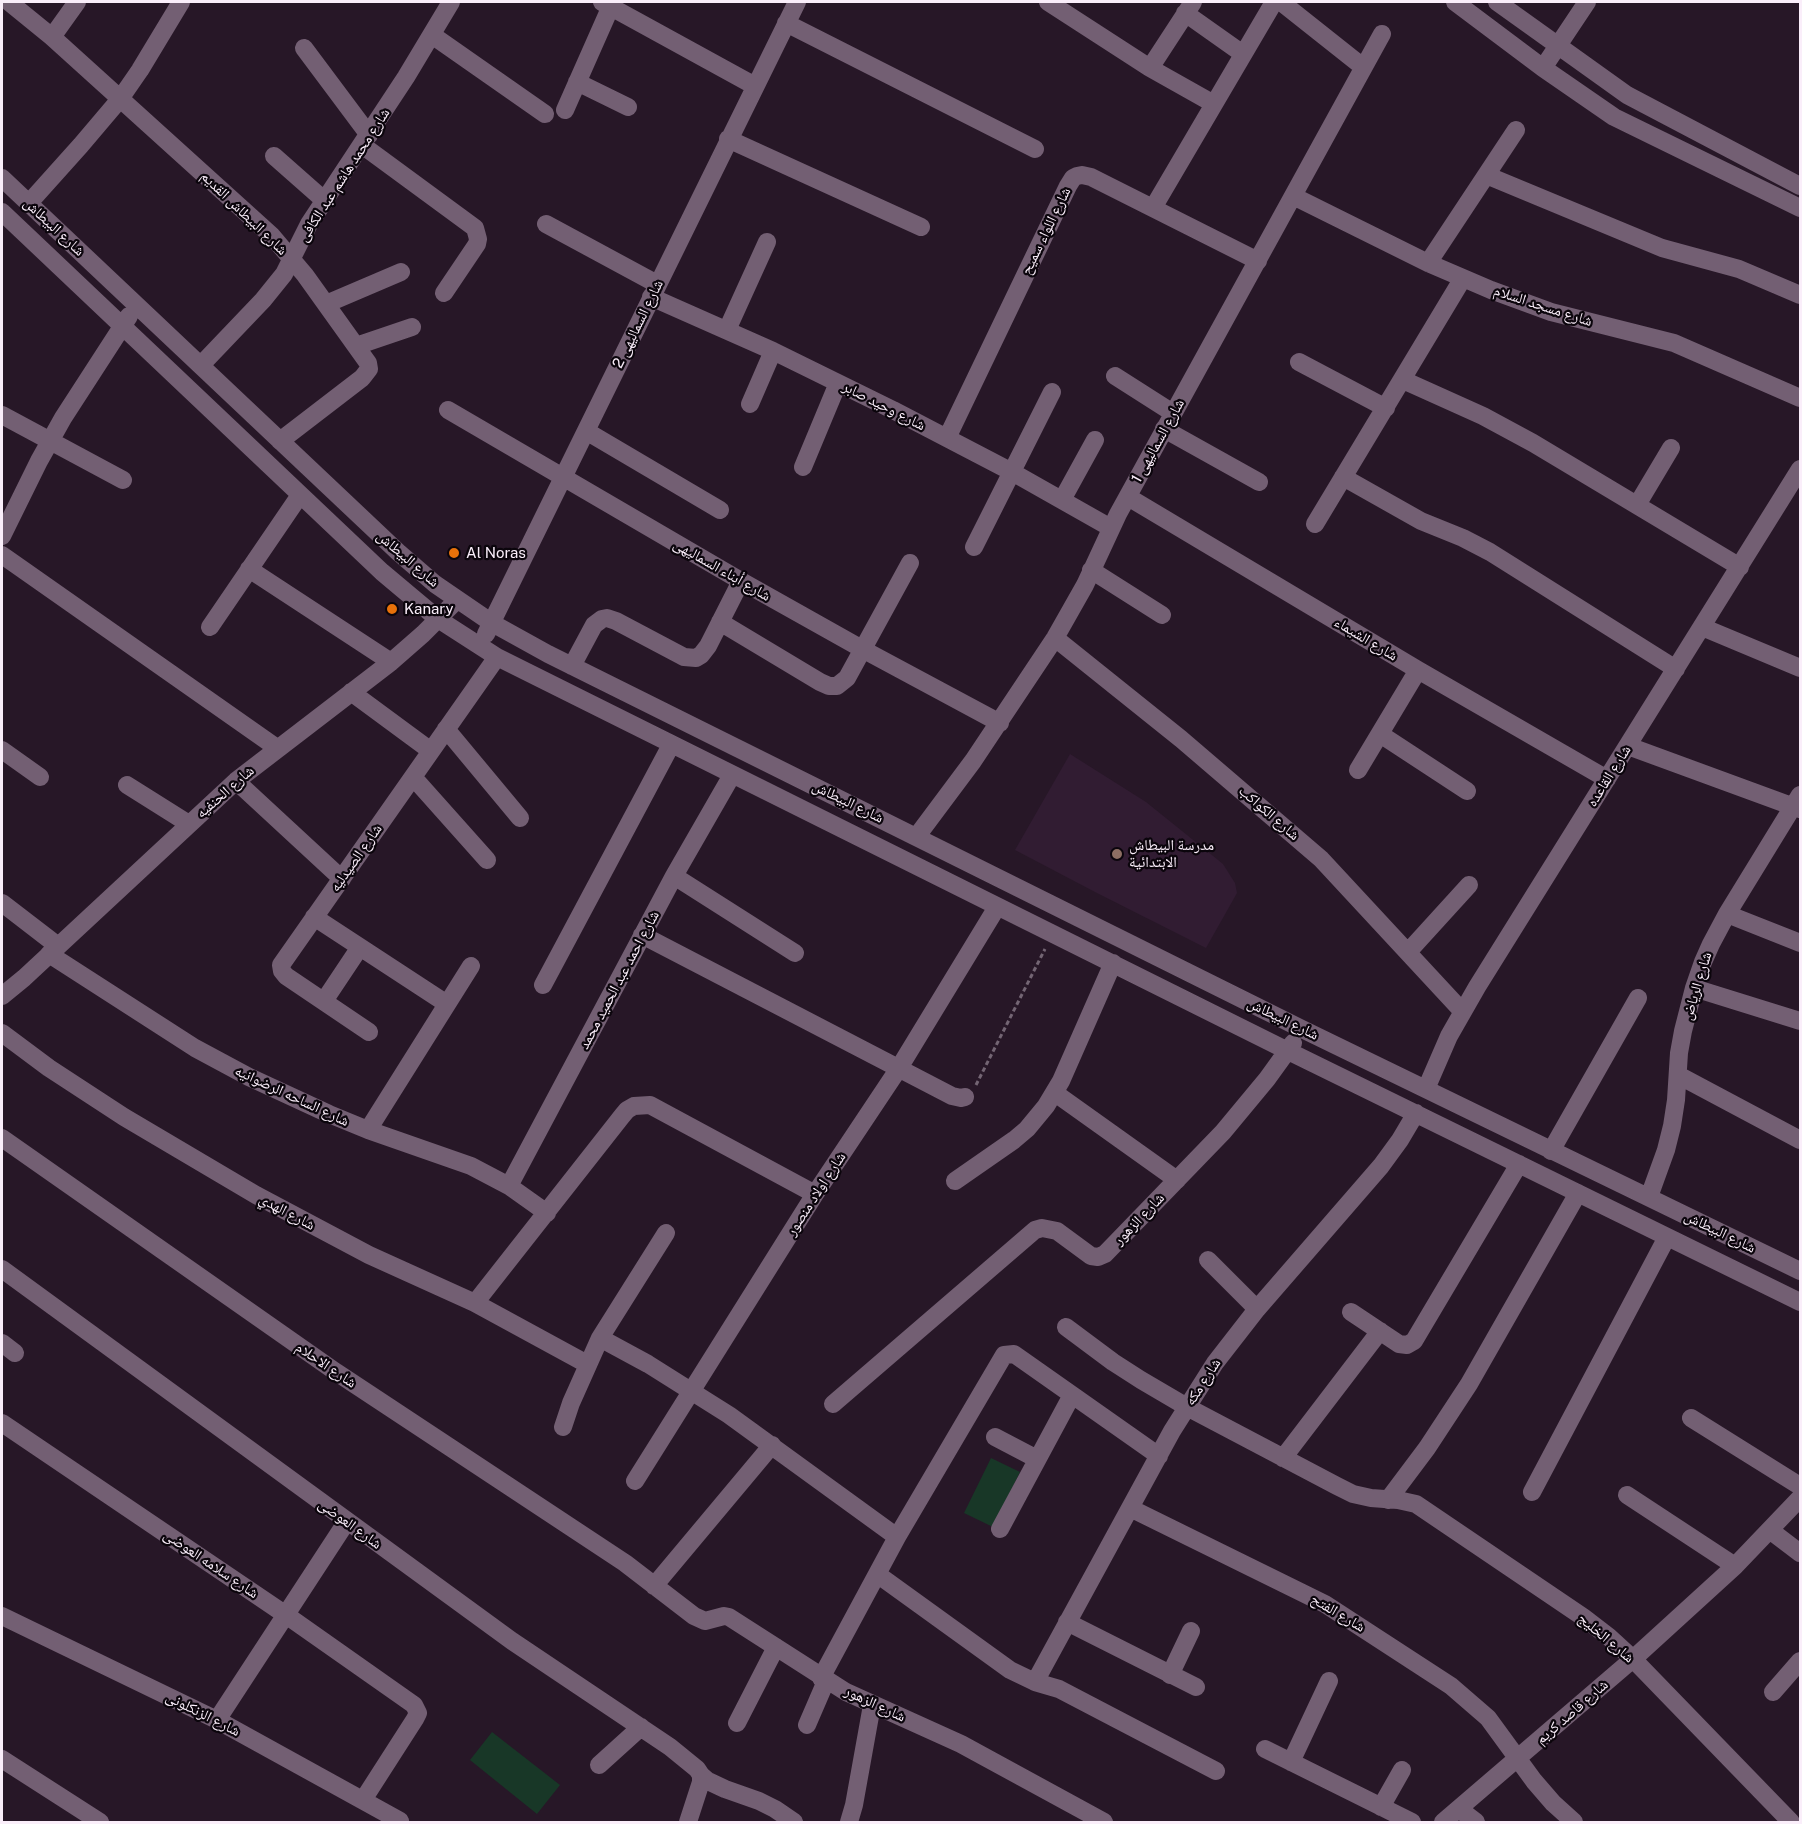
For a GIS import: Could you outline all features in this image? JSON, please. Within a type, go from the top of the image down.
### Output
[{"type":"street","name":"شارع البيطاش القديم","points":[[9,2],[52,37],[250,215],[292,259],[368,363],[369,369],[366,373],[280,441]]},
{"type":"street","points":[[52,37],[77,2]]},
{"type":"street","points":[[29,203],[120,99],[181,2]]},
{"type":"street","name":"شارع محمد هاشم عبد الكافى","points":[[201,365],[274,288],[292,259],[309,224],[366,140],[451,2]]},
{"type":"street","points":[[1048,2],[1150,68],[1214,104]]},
{"type":"street","points":[[1153,208],[1274,2]]},
{"type":"street","points":[[1281,2],[1363,67]]},
{"type":"street","points":[[1455,2],[1543,68],[1614,117],[1800,208]]},
{"type":"street","points":[[1497,2],[1627,95],[1800,186]]},
{"type":"street","points":[[1543,68],[1587,2]]},
{"type":"street","points":[[565,110],[607,4],[755,86]]},
{"type":"street","points":[[1150,68],[1189,8],[1243,54]]},
{"type":"street","points":[[789,9],[1035,149]]},
{"type":"street","name":"شارع السماليهى 2","points":[[480,646],[755,86],[789,9]]},
{"type":"street","name":"شارع السماليهى 1","points":[[917,836],[1000,723],[1055,638],[1164,429],[1382,34]]},
{"type":"street","points":[[432,35],[545,114]]},
{"type":"street","points":[[304,48],[366,140],[475,228],[477,244],[444,293]]},
{"type":"street","points":[[577,82],[628,107]]},
{"type":"street","points":[[1428,263],[1516,129]]},
{"type":"street","points":[[728,139],[921,227]]},
{"type":"street","points":[[274,156],[325,201]]},
{"type":"street","points":[[1486,175],[1662,248],[1739,269],[1800,295]]},
{"type":"street","name":"شارع اللواء سميح","points":[[947,438],[1070,182],[1077,176],[1087,176],[1258,261]]},
{"type":"street","name":"شارع البيطاش","points":[[2,178],[410,563],[457,600],[492,623],[572,666],[1302,1029],[1800,1271]]},
{"type":"street","name":"شارع مسجد السلام","points":[[1293,196],[1463,279],[1551,312],[1674,343],[1800,398]]},
{"type":"street","name":"شارع البيطاش","points":[[2,215],[382,572],[438,619],[497,657],[1288,1051],[1800,1302]]},
{"type":"street","name":"شارع وحيد صابر","points":[[546,224],[654,290],[727,330],[947,438],[1111,528]]},
{"type":"street","points":[[727,330],[767,242]]},
{"type":"street","points":[[326,304],[401,272]]},
{"type":"street","points":[[1315,524],[1463,279]]},
{"type":"street","points":[[2,537],[50,441],[136,305]]},
{"type":"street","points":[[356,346],[412,327]]},
{"type":"street","points":[[750,404],[772,351]]},
{"type":"street","points":[[1299,362],[1386,408]]},
{"type":"street","points":[[1114,376],[1173,413]]},
{"type":"street","points":[[1402,380],[1483,416],[1533,443],[1740,567]]},
{"type":"street","points":[[803,467],[838,383]]},
{"type":"street","points":[[974,547],[1052,392]]},
{"type":"street","name":"شارع أبناء السماليهى","points":[[448,410],[741,581],[1000,723]]},
{"type":"street","points":[[2,415],[123,480]]},
{"type":"street","points":[[1164,429],[1259,482]]},
{"type":"street","points":[[586,431],[720,510]]},
{"type":"street","points":[[1062,500],[1095,440]]},
{"type":"street","points":[[1637,505],[1671,448]]},
{"type":"street","name":"شارع القاعده","points":[[1426,1089],[1462,1011],[1740,567],[1793,497],[1800,469]]},
{"type":"street","points":[[1343,477],[1421,521],[1490,552],[1676,669]]},
{"type":"street","points":[[210,627],[300,495]]},
{"type":"street","name":"شارع الشيماء","points":[[1128,497],[1418,670],[1607,779]]},
{"type":"street","points":[[2,555],[277,748]]},
{"type":"street","points":[[720,622],[829,686],[837,686],[845,681],[864,650],[910,562]]},
{"type":"street","points":[[249,569],[391,662]]},
{"type":"street","points":[[1091,570],[1162,615]]},
{"type":"street","points":[[572,666],[594,625],[602,619],[612,619],[678,655],[696,658],[705,651],[741,581]]},
{"type":"street","name":"شارع الحنفيه","points":[[5,989],[53,950],[236,782],[391,662],[457,600]]},
{"type":"street","points":[[1702,627],[1800,668]]},
{"type":"street","name":"شارع الكواكب","points":[[1055,638],[1181,739],[1297,837],[1321,859],[1462,1011]]},
{"type":"street","name":"شارع الصيدليه","points":[[369,1032],[286,976],[281,968],[284,958],[497,657]]},
{"type":"street","points":[[1358,770],[1418,670]]},
{"type":"street","points":[[351,692],[431,751]]},
{"type":"street","points":[[446,729],[520,818]]},
{"type":"street","points":[[1380,734],[1467,791]]},
{"type":"street","points":[[543,985],[671,745]]},
{"type":"street","points":[[1628,746],[1798,803]]},
{"type":"street","points":[[2,750],[40,777]]},
{"type":"street","points":[[751,784],[764,760]]},
{"type":"street","name":"شارع احمد عبد الحميد محمد","points":[[509,1186],[642,934],[732,775]]},
{"type":"street","points":[[413,777],[487,860]]},
{"type":"street","points":[[236,782],[342,879]]},
{"type":"street","points":[[127,785],[189,824]]},
{"type":"street","name":"شارع الرياض","points":[[1649,1197],[1666,1150],[1674,1117],[1683,1031],[1694,988],[1711,944],[1727,914],[1798,803]]},
{"type":"street","points":[[674,876],[795,953]]},
{"type":"street","points":[[1408,952],[1468,885]]},
{"type":"street","name":"شارع الساحه الرضوانيه","points":[[2,903],[53,950],[195,1048],[249,1077],[329,1114],[471,1166],[509,1186],[547,1213]]},
{"type":"street","name":"شارع اولاد منصور","points":[[635,1480],[815,1194],[899,1068],[998,907]]},
{"type":"street","points":[[1727,914],[1800,943]]},
{"type":"street","points":[[314,917],[447,1004]]},
{"type":"street","points":[[642,934],[952,1096],[965,1097]]},
{"type":"street","points":[[324,1001],[360,947]]},
{"type":"street","points":[[955,1181],[1027,1129],[1047,1106],[1055,1093],[1113,963]]},
{"type":"street","points":[[368,1130],[471,966]]},
{"type":"street","points":[[1694,988],[1800,1021]]},
{"type":"street","points":[[1551,1150],[1638,998]]},
{"type":"street","name":"شارع الزهور","points":[[833,1404],[1028,1234],[1042,1228],[1050,1229],[1091,1256],[1102,1256],[1246,1106],[1302,1029]]},
{"type":"street","name":"شارع الهدي","points":[[2,1033],[49,1068],[124,1118],[256,1195],[369,1255],[475,1303],[587,1364]]},
{"type":"street","points":[[1678,1075],[1800,1140]]},
{"type":"street","points":[[1055,1093],[1177,1180]]},
{"type":"street","points":[[475,1303],[622,1116],[634,1106],[650,1105],[815,1194]]},
{"type":"street","name":"شارع مكه","points":[[1035,1682],[1159,1456],[1215,1363],[1257,1308],[1381,1166],[1416,1113]]},
{"type":"street","name":"شارع الاحلام","points":[[2,1138],[336,1372],[609,1552],[654,1586]]},
{"type":"street","points":[[1351,1312],[1403,1345],[1414,1341],[1519,1164]]},
{"type":"street","points":[[1388,1500],[1427,1448],[1469,1384],[1578,1193]]},
{"type":"street","points":[[563,1427],[587,1364],[600,1338],[666,1233]]},
{"type":"street","points":[[1532,1492],[1667,1237]]},
{"type":"street","points":[[1208,1260],[1257,1308]]},
{"type":"street","name":"شارع العوضى","points":[[2,1270],[512,1641],[678,1753],[698,1769],[701,1775],[717,1786],[775,1809],[794,1822]]},
{"type":"street","name":"شارع الخليج","points":[[1066,1327],[1113,1362],[1187,1407],[1353,1494],[1407,1501],[1425,1510],[1583,1617],[1633,1659],[1791,1822]]},
{"type":"street","points":[[1283,1458],[1380,1331]]},
{"type":"street","points":[[600,1338],[691,1390],[772,1445],[897,1537]]},
{"type":"street","points":[[807,1725],[824,1679],[877,1574],[1002,1356],[1014,1354],[1159,1456]]},
{"type":"street","points":[[1000,1529],[1072,1395]]},
{"type":"street","points":[[1691,1418],[1800,1486]]},
{"type":"street","name":"شارع سلامه العوضى","points":[[2,1423],[286,1615],[414,1705],[417,1710],[415,1719],[363,1800]]},
{"type":"street","points":[[995,1437],[1037,1460]]},
{"type":"street","points":[[654,1586],[772,1445]]},
{"type":"street","points":[[1627,1495],[1735,1566]]},
{"type":"street","name":"شارع قاصد كريم","points":[[1443,1822],[1633,1659],[1735,1566],[1771,1531],[1800,1497]]},
{"type":"street","name":"شارع الفتح","points":[[1130,1508],[1325,1604],[1451,1686],[1477,1707],[1499,1732],[1547,1796],[1574,1822]]},
{"type":"street","points":[[217,1720],[347,1521]]},
{"type":"street","points":[[1771,1531],[1800,1553]]},
{"type":"street","points":[[877,1574],[998,1663],[1022,1677],[1059,1689],[1216,1771]]},
{"type":"street","name":"شارع الزهور","points":[[654,1586],[694,1616],[705,1621],[724,1616],[729,1617],[824,1679],[872,1705],[961,1744],[1104,1822]]},
{"type":"street","name":"شارع الزنكلونى","points":[[2,1616],[217,1720],[400,1821]]},
{"type":"street","points":[[1067,1622],[1196,1687]]},
{"type":"street","points":[[1170,1675],[1191,1631]]},
{"type":"street","points":[[737,1724],[776,1647]]},
{"type":"street","points":[[1773,1692],[1800,1661]]},
{"type":"street","points":[[1291,1762],[1329,1681]]},
{"type":"street","points":[[849,1822],[855,1805],[872,1705]]},
{"type":"street","points":[[599,1765],[641,1727]]},
{"type":"street","points":[[1264,1749],[1412,1822]]},
{"type":"street","points":[[2,1759],[100,1822]]},
{"type":"street","points":[[1381,1807],[1402,1770]]},
{"type":"street","points":[[688,1822],[701,1782],[701,1775]]},
{"type":"street","points":[[1459,1809],[1476,1822]]},
{"type":"path","points":[[965,1097],[975,1088],[1053,934]]},
{"type":"shaded area","name":"مدرسة البيطاش الابتدائية","points":[[1070,754],[1146,802],[1223,864],[1235,883],[1237,893],[1206,948],[1015,850]]},
{"type":"green space","points":[[991,1458],[1020,1472],[993,1527],[964,1513]]},
{"type":"green space","points":[[492,1732],[560,1785],[537,1814],[470,1760]]},
{"type":"place","name":"Al Noras","points":[[454,553]]},
{"type":"place","name":"Kanary","points":[[392,609]]},
{"type":"place","name":"مدرسة البيطاش الابتدائية","points":[[1117,854]]}]
